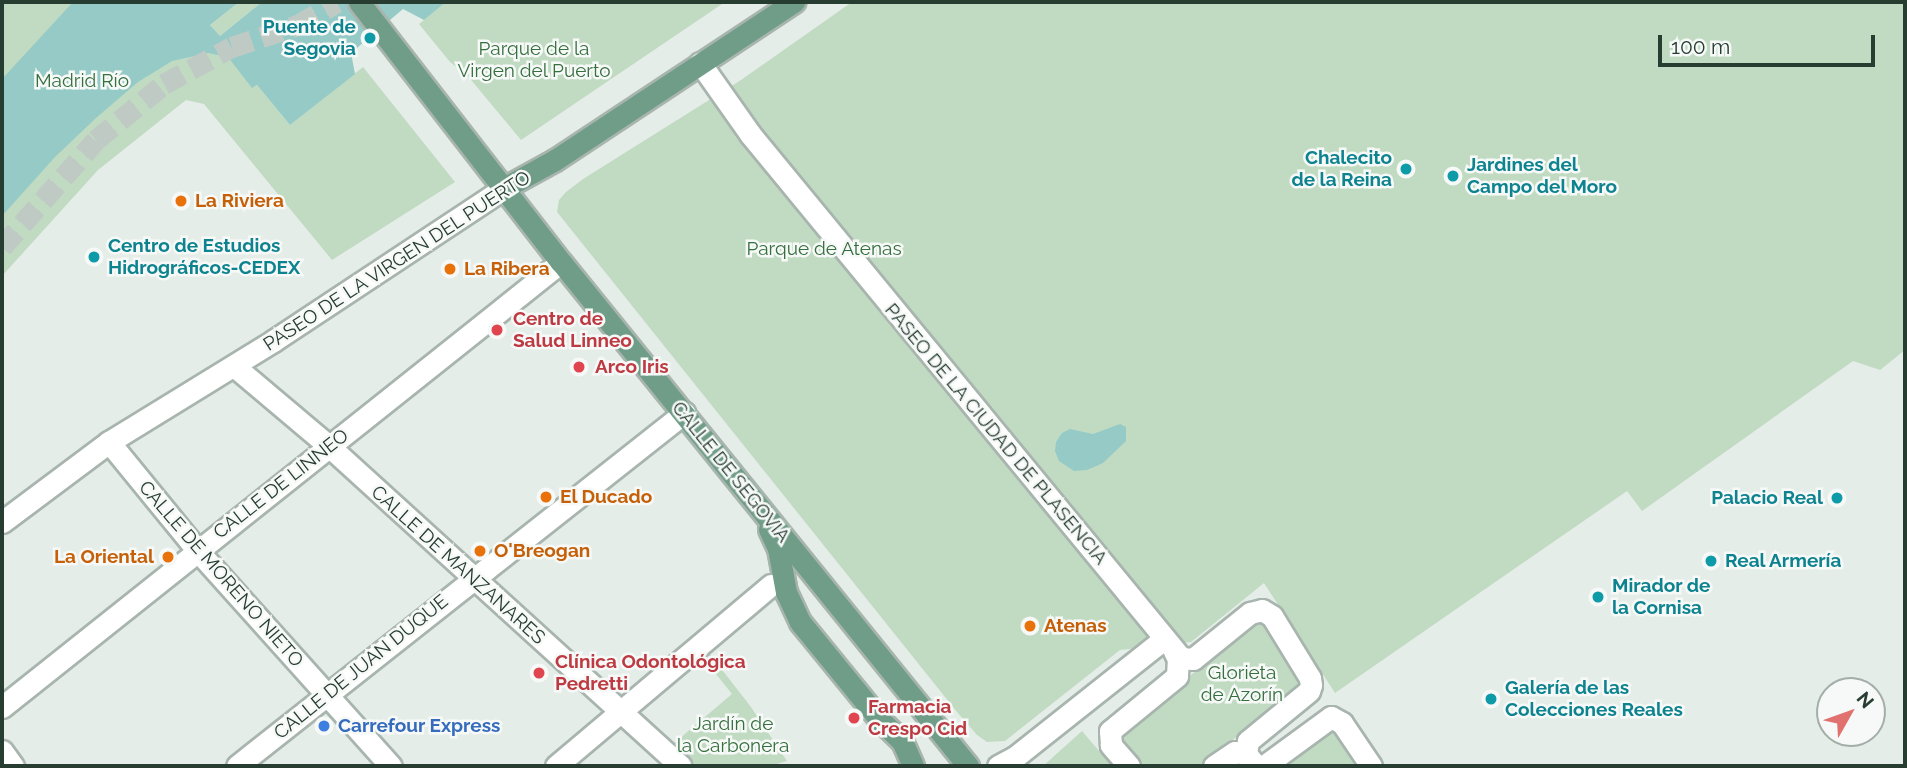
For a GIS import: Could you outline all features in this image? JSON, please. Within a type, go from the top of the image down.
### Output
[{"type":"main road","name":"CALLE DE SEGOVIA","points":[[359,2],[561,262],[968,766]]},
{"type":"main road","name":"PASEO DE LA VIRGEN DEL PUERTO","points":[[505,188],[555,160],[794,2]]},
{"type":"main road","points":[[758,505],[778,548],[786,592],[800,622],[879,719],[902,741],[913,766]]},
{"type":"street","name":"PASEO DE LA CIUDAD DE PLASENCIA","points":[[700,63],[750,134],[1169,645]]},
{"type":"street","name":"PASEO DE LA VIRGEN DEL PUERTO","points":[[2,522],[109,442],[234,366],[505,188]]},
{"type":"street","name":"CALLE DE LINNEO","points":[[2,707],[561,262]]},
{"type":"street","name":"CALLE DE MANZANARES","points":[[234,366],[330,447],[680,766]]},
{"type":"street","name":"CALLE DE JUAN DUQUE","points":[[237,766],[684,413]]},
{"type":"street","name":"CALLE DE MORENO NIETO","points":[[109,442],[197,550],[391,766]]},
{"type":"street","points":[[556,766],[771,585]]},
{"type":"street","points":[[1169,645],[1181,659],[1193,659],[1250,613],[1262,610],[1272,616],[1302,664],[1311,685],[1309,691],[1248,741],[1255,762]]},
{"type":"street","points":[[998,766],[1015,757],[1169,645]]},
{"type":"street","points":[[1129,766],[1111,745],[1110,731],[1177,676],[1179,667],[1169,645]]},
{"type":"street","points":[[1255,762],[1331,717],[1342,723],[1371,766]]},
{"type":"street","points":[[2,751],[13,766]]},
{"type":"street","points":[[1214,766],[1235,752],[1255,762]]},
{"type":"green space","name":"Madrid Río","points":[[2,2],[185,2],[253,87],[257,85],[290,125],[363,67],[455,182],[332,260],[204,104],[186,100],[98,170],[2,276]]},
{"type":"green space","points":[[239,2],[262,2],[220,36],[210,25]]},
{"type":"green space","name":"Parque de la Virgen del Puerto","points":[[446,2],[725,2],[521,140],[467,75],[450,62],[419,24]]},
{"type":"green space","name":"Jardines del Campo del Moro","points":[[852,2],[1905,2],[1905,350],[1880,370],[1853,361],[1642,511],[1627,491],[1335,693],[1264,583],[1191,642],[1120,650],[1005,741],[987,742],[977,735],[957,712],[557,212],[559,200],[583,179],[741,80]]},
{"type":"green space","name":"Glorieta de Azorín","points":[[1256,623],[1263,625],[1300,681],[1297,689],[1200,766],[1139,766],[1116,735]]},
{"type":"green space","name":"Jardín de la Carbonera","points":[[709,653],[751,707],[787,761],[770,766],[697,766],[673,744],[732,694],[703,658]]},
{"type":"green space","points":[[1332,730],[1355,766],[1286,766]]},
{"type":"green space","points":[[1082,731],[1112,766],[1043,766]]},
{"type":"water","points":[[73,2],[239,2],[210,25],[220,36],[262,2],[446,2],[424,20],[403,9],[351,53],[355,74],[290,125],[257,85],[252,88],[228,57],[208,53],[172,61],[138,82],[96,118],[55,157],[2,216],[2,79]]},
{"type":"water","points":[[1120,424],[1126,427],[1126,441],[1103,463],[1087,470],[1074,471],[1059,461],[1055,451],[1056,442],[1062,433],[1070,429],[1093,434]]},
{"type":"tunnel","points":[[2,247],[96,140],[164,84],[232,47],[298,25],[337,2]]},
{"type":"place","name":"Puente de Segovia","points":[[370,38]]},
{"type":"place","name":"Chalecito de la Reina","points":[[1406,169]]},
{"type":"place","name":"Jardines del Campo del Moro","points":[[1453,176]]},
{"type":"place","name":"La Riviera","points":[[181,201]]},
{"type":"place","name":"Centro de Estudios Hidrográficos-CEDEX","points":[[94,257]]},
{"type":"place","name":"La Ribera","points":[[450,269]]},
{"type":"place","name":"Centro de Salud Linneo","points":[[497,330]]},
{"type":"place","name":"Arco Iris","points":[[579,367]]},
{"type":"place","name":"El Ducado","points":[[546,497]]},
{"type":"place","name":"Palacio Real","points":[[1837,498]]},
{"type":"place","name":"O'Breogan","points":[[480,551]]},
{"type":"place","name":"La Oriental","points":[[168,557]]},
{"type":"place","name":"Real Armería","points":[[1711,561]]},
{"type":"place","name":"Mirador de la Cornisa","points":[[1598,597]]},
{"type":"place","name":"Atenas","points":[[1030,626]]},
{"type":"place","name":"Clínica Odontológica Pedretti","points":[[539,673]]},
{"type":"place","name":"Galería de las Colecciones Reales","points":[[1491,699]]},
{"type":"place","name":"Farmacia Crespo Cid","points":[[854,718]]},
{"type":"place","name":"Carrefour Express","points":[[324,726]]},
{"type":"park label","name":"Parque de Atenas","points":[[824,249]]}]
